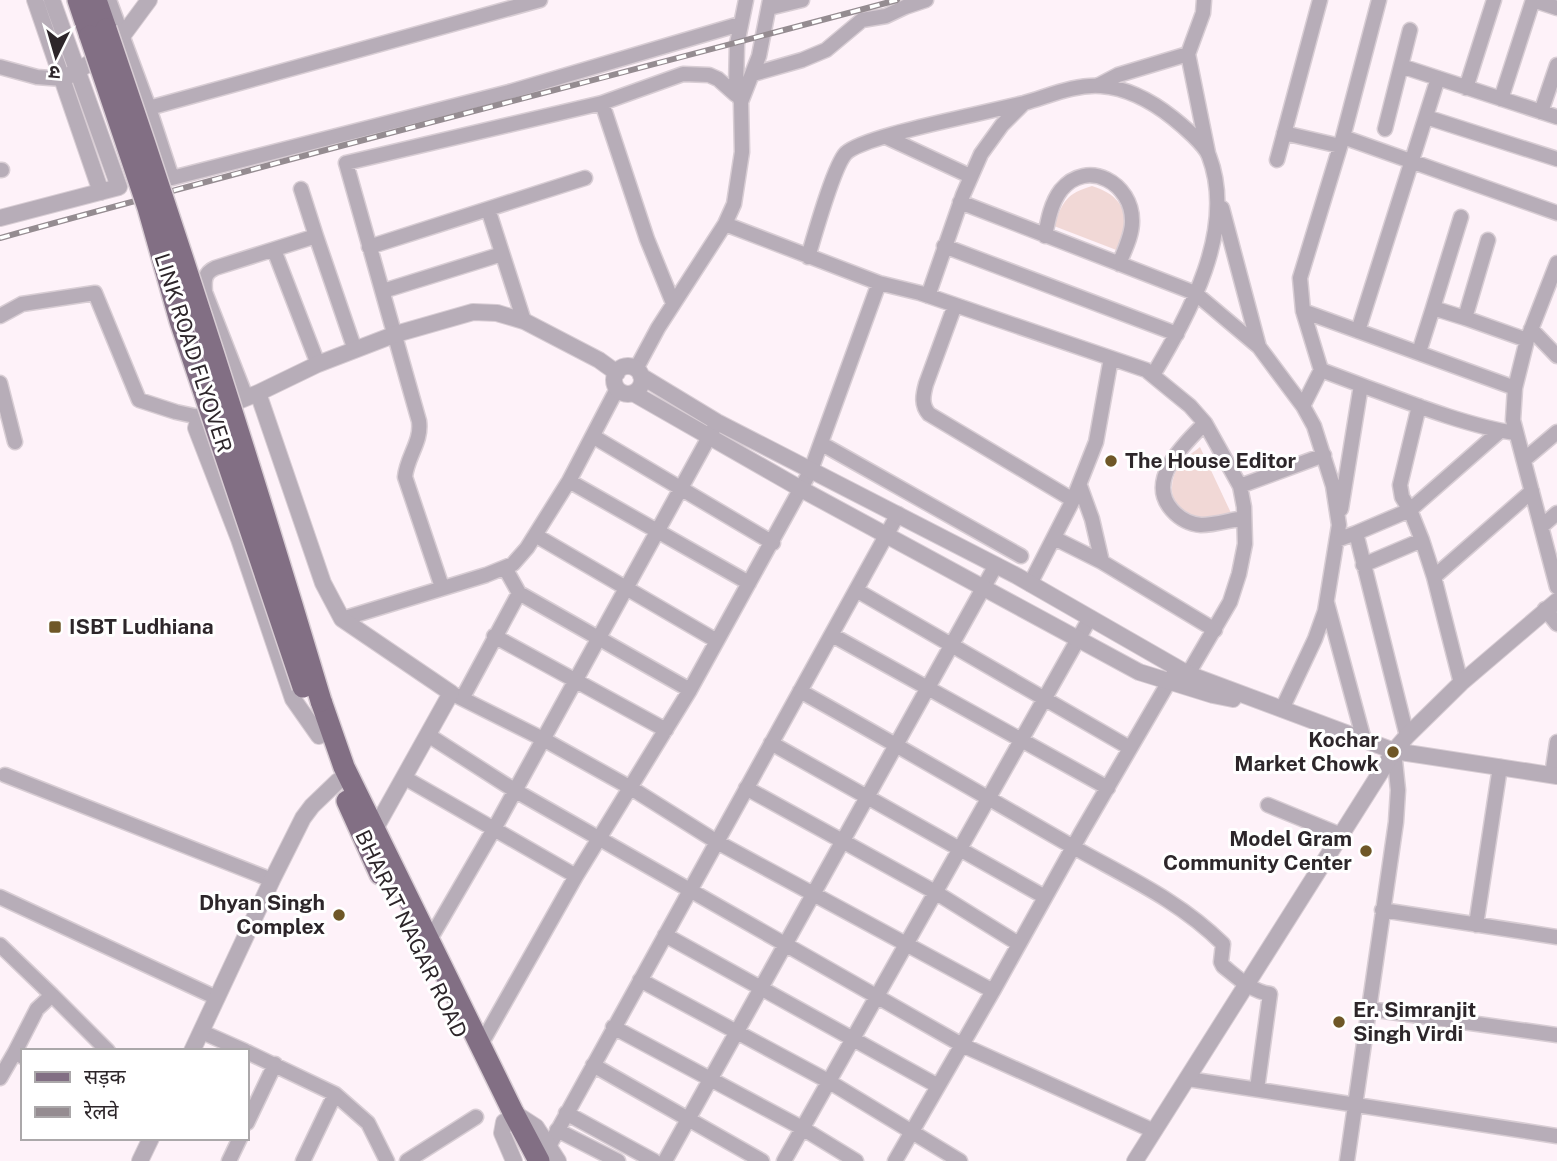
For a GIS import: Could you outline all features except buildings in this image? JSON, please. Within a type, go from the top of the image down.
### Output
[{"type":"main road","name":"LINK ROAD FLYOVER","points":[[78,0],[148,208],[183,328],[315,703]]},
{"type":"main road","name":"LINK ROAD FLYOVER","points":[[96,0],[155,170],[278,555],[315,703]]},
{"type":"main road","name":"BHARAT NAGAR ROAD","points":[[315,703],[319,736],[359,830],[512,1123]]},
{"type":"main road","name":"BHARAT NAGAR ROAD","points":[[315,703],[480,1046],[512,1123]]},
{"type":"main road","points":[[512,1123],[544,1154]]},
{"type":"main road","points":[[512,1123],[525,1161]]},
{"type":"street","points":[[35,0],[119,187]]},
{"type":"street","points":[[52,0],[101,192]]},
{"type":"street","points":[[109,0],[120,45],[149,108],[172,178]]},
{"type":"street","points":[[120,45],[149,0]]},
{"type":"street","points":[[0,67],[37,77],[70,75],[120,45],[162,0]]},
{"type":"street","points":[[149,108],[540,0]]},
{"type":"street","points":[[622,385],[639,388],[639,373],[673,303],[734,204],[742,152],[737,44],[746,0]]},
{"type":"street","points":[[738,98],[753,74],[770,4],[802,0]]},
{"type":"street","points":[[753,74],[826,50],[862,20],[886,16],[926,0]]},
{"type":"street","points":[[1204,0],[1203,13],[1188,54],[1216,187],[1259,347]]},
{"type":"street","points":[[1277,160],[1320,0]]},
{"type":"street","points":[[1303,406],[1321,370],[1303,312],[1300,278],[1341,142],[1379,0]]},
{"type":"street","points":[[1466,88],[1494,0]]},
{"type":"street","points":[[1501,99],[1533,0],[1557,8]]},
{"type":"street","points":[[0,218],[119,187],[124,189],[172,178],[509,92],[740,24]]},
{"type":"street","points":[[1385,129],[1410,30]]},
{"type":"street","points":[[808,257],[839,161],[853,148],[1072,89],[1099,85],[1118,75],[1188,54]]},
{"type":"street","points":[[1541,112],[1557,65]]},
{"type":"street","points":[[1401,66],[1557,117]]},
{"type":"street","points":[[442,587],[405,477],[408,459],[420,436],[420,427],[346,163],[602,103],[683,74],[709,75],[719,79],[738,98]]},
{"type":"street","points":[[1358,331],[1438,78]]},
{"type":"street","points":[[1099,85],[1132,93],[1167,113],[1209,154]]},
{"type":"street","points":[[602,103],[647,239],[673,303]]},
{"type":"street","points":[[928,296],[960,202],[981,153],[1002,125],[1024,103]]},
{"type":"street","points":[[1426,117],[1557,159]]},
{"type":"street","points":[[1284,133],[1341,142],[1413,161],[1557,213]]},
{"type":"street","points":[[886,137],[970,176]]},
{"type":"street","points":[[1045,236],[1051,207],[1061,189],[1074,179],[1104,177],[1119,185],[1130,208],[1132,224],[1119,264]]},
{"type":"street","points":[[369,247],[585,178]]},
{"type":"street","points":[[1153,375],[1177,334],[1211,253],[1217,225],[1216,187]]},
{"type":"street","points":[[301,189],[355,350]]},
{"type":"street","points":[[960,202],[1195,293],[1259,347],[1303,406],[1324,455],[1333,486],[1338,532]]},
{"type":"street","points":[[488,209],[524,321]]},
{"type":"street","points":[[1419,352],[1461,217]]},
{"type":"street","points":[[724,224],[879,283],[928,296],[1146,369],[1190,406],[1205,423],[1240,486],[1245,544],[1230,602],[1215,630],[1178,675],[1130,748],[895,1161]]},
{"type":"street","points":[[316,236],[209,271],[204,282],[205,292],[252,395],[323,583],[342,619],[457,695],[631,788],[716,842],[993,991]]},
{"type":"street","points":[[1465,318],[1488,240]]},
{"type":"street","points":[[944,246],[1177,334]]},
{"type":"street","points":[[274,250],[318,364]]},
{"type":"street","points":[[383,291],[502,254]]},
{"type":"street","points":[[1557,263],[1529,334],[1515,388],[1513,420],[1557,587]]},
{"type":"street","points":[[480,1046],[576,876],[690,690],[811,470],[879,283]]},
{"type":"street","points":[[0,316],[22,304],[95,293],[139,400],[199,417],[318,364],[396,334],[473,312],[497,313],[524,321],[599,360],[622,385],[708,438],[1139,672],[1178,675],[1260,701],[1394,751],[1554,776],[1557,742]]},
{"type":"street","points":[[955,305],[923,393],[924,408],[929,414],[1077,493],[1092,519],[1102,562]]},
{"type":"street","points":[[1433,308],[1529,334],[1557,356]]},
{"type":"street","points":[[1303,312],[1515,388]]},
{"type":"street","points":[[1030,584],[1077,493],[1096,442],[1111,358]]},
{"type":"street","points":[[342,619],[513,564],[527,548],[569,481],[622,385],[628,367],[717,422],[1030,584],[1090,618],[1178,675]]},
{"type":"street","points":[[1321,370],[1419,406],[1500,431],[1515,433]]},
{"type":"street","points":[[0,383],[15,442]]},
{"type":"street","points":[[1282,709],[1315,639],[1326,602],[1361,385]]},
{"type":"street","points":[[1419,406],[1400,485],[1402,497],[1410,510],[1434,577],[1461,682]]},
{"type":"street","points":[[199,417],[196,428],[239,539],[293,699],[319,736]]},
{"type":"street","points":[[429,941],[494,829],[717,422]]},
{"type":"street","points":[[1205,423],[1173,457],[1164,480],[1166,503],[1178,516],[1198,525],[1244,518]]},
{"type":"street","points":[[1338,532],[1356,533],[1410,510],[1500,431]]},
{"type":"street","points":[[1524,460],[1557,432]]},
{"type":"street","points":[[594,437],[772,543]]},
{"type":"street","points":[[822,444],[1021,556]]},
{"type":"street","points":[[1240,486],[1324,455]]},
{"type":"street","points":[[569,481],[749,583]]},
{"type":"street","points":[[1434,577],[1532,491]]},
{"type":"street","points":[[1542,526],[1557,513]]},
{"type":"street","points":[[558,1161],[544,1154],[898,514]]},
{"type":"street","points":[[1356,533],[1407,736]]},
{"type":"street","points":[[536,534],[717,640]]},
{"type":"street","points":[[1054,538],[1102,562],[1215,630]]},
{"type":"street","points":[[1363,565],[1422,540]]},
{"type":"street","points":[[665,1161],[996,565]]},
{"type":"street","points":[[505,568],[519,593],[690,690]]},
{"type":"street","points":[[856,590],[1130,748]]},
{"type":"street","points":[[374,830],[428,735],[457,695],[519,593]]},
{"type":"street","points":[[1326,602],[1364,740]]},
{"type":"street","points":[[1135,1161],[1394,751],[1461,682],[1551,605],[1557,624]]},
{"type":"street","points":[[784,1161],[1090,618]]},
{"type":"street","points":[[832,635],[1108,788]]},
{"type":"street","points":[[494,636],[666,730]]},
{"type":"street","points":[[800,691],[1073,847],[1170,899],[1207,927],[1223,944],[1223,966],[1257,991],[1270,994],[1257,1089]]},
{"type":"street","points":[[428,735],[514,790],[962,1045],[1154,1131]]},
{"type":"street","points":[[771,743],[1045,897]]},
{"type":"street","points":[[1347,1161],[1396,822],[1398,790],[1394,751]]},
{"type":"street","points":[[1476,925],[1500,767]]},
{"type":"street","points":[[2,778],[272,880]]},
{"type":"street","points":[[405,778],[576,876]]},
{"type":"street","points":[[193,1049],[303,818],[338,780]]},
{"type":"street","points":[[746,788],[935,892],[1019,944]]},
{"type":"street","points":[[1268,805],[1341,835]]},
{"type":"street","points":[[0,897],[217,998]]},
{"type":"street","points":[[1382,910],[1557,937]]},
{"type":"street","points":[[665,935],[939,1087]]},
{"type":"street","points":[[0,945],[106,1049]]},
{"type":"street","points":[[640,980],[828,1081],[960,1161]]},
{"type":"street","points":[[0,1078],[19,1054],[37,1009],[52,995]]},
{"type":"street","points":[[1370,1009],[1557,1035]]},
{"type":"street","points":[[614,1027],[856,1161]]},
{"type":"street","points":[[202,1032],[241,1049]]},
{"type":"street","points":[[248,1052],[335,1094],[368,1123],[387,1161]]},
{"type":"street","points":[[248,1121],[275,1064]]},
{"type":"street","points":[[593,1065],[762,1161]]},
{"type":"street","points":[[1188,1079],[1557,1136]]},
{"type":"street","points":[[303,1161],[335,1094]]},
{"type":"street","points":[[566,1113],[654,1161]]},
{"type":"street","points":[[407,1161],[476,1117]]},
{"type":"street","name":"BHARAT NAGAR ROAD","points":[[512,1123],[502,1133],[514,1161]]},
{"type":"street","points":[[557,1130],[618,1161]]},
{"type":"street","points":[[140,1161],[150,1140]]},
{"type":"street","points":[[229,1161],[239,1140]]},
{"type":"shaded area","points":[[1092,186],[1113,196],[1123,210],[1125,219],[1119,251],[1054,226],[1067,200],[1076,192]]},
{"type":"shaded area","points":[[1200,447],[1231,513],[1210,522],[1189,518],[1181,512],[1173,495],[1174,475],[1179,465]]},
{"type":"railway","points":[[0,238],[897,0]]},
{"type":"place","name":"The House Editor","points":[[1111,461]]},
{"type":"place","name":"ISBT Ludhiana","points":[[55,627]]},
{"type":"place","name":"Kochar Market Chowk","points":[[1393,752]]},
{"type":"place","name":"Model Gram Community Center","points":[[1366,851]]},
{"type":"place","name":"Dhyan Singh Complex","points":[[339,915]]},
{"type":"place","name":"Er. Simranjit Singh Virdi","points":[[1339,1022]]}]
